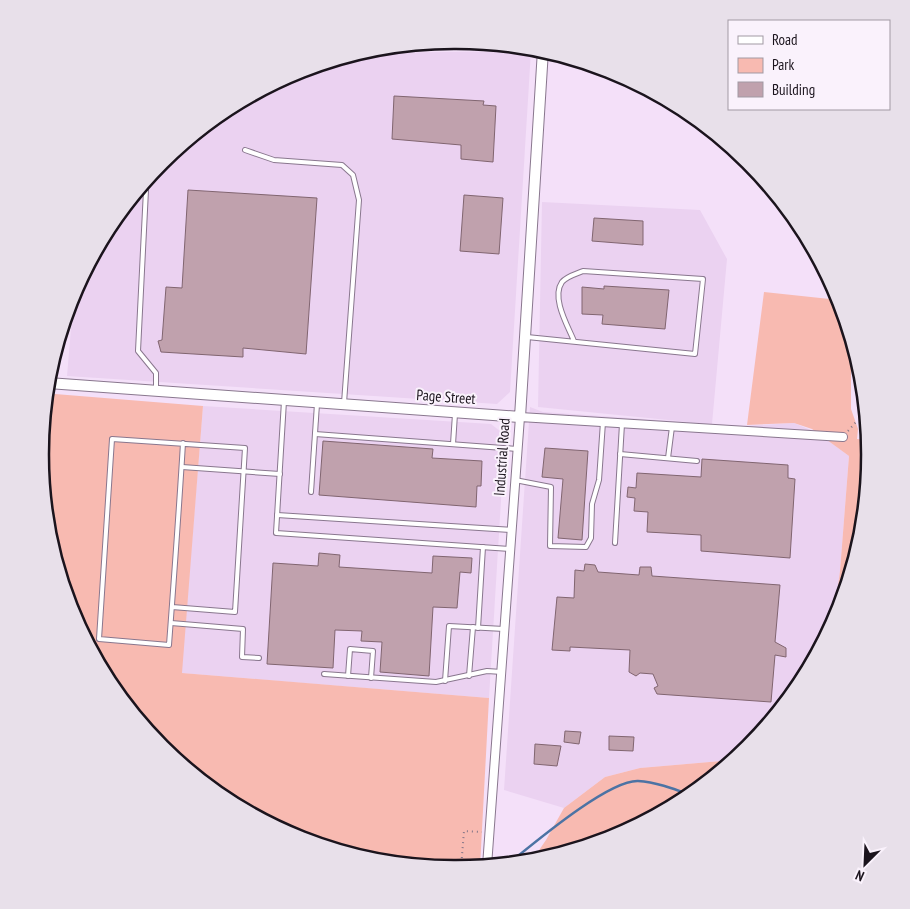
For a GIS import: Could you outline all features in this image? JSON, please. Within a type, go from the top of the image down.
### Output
[{"type":"street","name":"Industrial Road","points":[[488,859],[518,449],[542,59]]},
{"type":"street","name":"Page Street","points":[[56,385],[317,404],[843,437]]},
{"type":"lane","points":[[245,150],[274,160],[342,165],[353,175],[359,200],[344,405]]},
{"type":"lane","points":[[146,192],[138,351],[156,373],[156,393]]},
{"type":"lane","points":[[525,337],[574,342],[695,354],[703,279],[583,271],[567,278],[561,284],[558,296],[574,342]]},
{"type":"lane","points":[[284,401],[276,533],[510,549]]},
{"type":"lane","points":[[311,492],[317,404]]},
{"type":"lane","points":[[453,444],[455,413]]},
{"type":"lane","points":[[515,480],[551,487],[550,546],[586,547],[591,538],[592,504],[599,480],[603,422]]},
{"type":"lane","points":[[615,543],[622,424]]},
{"type":"lane","points":[[668,458],[672,427]]},
{"type":"lane","points":[[315,434],[518,449]]},
{"type":"lane","points":[[172,607],[235,612],[245,448],[183,443],[112,439],[99,640],[169,645],[183,443]]},
{"type":"lane","points":[[620,454],[697,460]]},
{"type":"lane","points":[[182,467],[280,474]]},
{"type":"lane","points":[[277,515],[512,530]]},
{"type":"lane","points":[[478,628],[483,547]]},
{"type":"lane","points":[[170,623],[243,629],[242,657],[259,658]]},
{"type":"lane","points":[[445,681],[448,626],[504,629]]},
{"type":"lane","points":[[469,676],[473,628]]},
{"type":"lane","points":[[348,676],[350,649],[373,651],[371,678]]},
{"type":"lane","points":[[324,674],[445,681],[487,671],[502,672]]},
{"type":"path","points":[[843,437],[856,422],[859,422]]},
{"type":"path","points":[[462,860],[464,831],[489,832]]},
{"type":"shaded area","points":[[500,51],[531,56],[510,392],[497,404],[67,376],[71,323],[91,275],[133,207],[187,149],[252,103],[300,80],[350,63],[399,53]]},
{"type":"shaded area","points":[[542,202],[700,210],[727,259],[712,424],[744,426],[794,423],[818,433],[849,456],[838,589],[819,634],[777,702],[722,761],[640,768],[605,777],[564,808],[504,790],[530,407],[543,412],[688,422],[538,407]]},
{"type":"shaded area","points":[[203,406],[491,424],[505,435],[489,698],[181,673]]},
{"type":"green space","points":[[764,292],[830,299],[851,366],[851,409],[858,429],[857,439],[860,439],[861,454],[860,481],[853,534],[838,589],[849,456],[812,429],[794,423],[747,425]]},
{"type":"green space","points":[[54,394],[203,406],[182,673],[489,698],[480,859],[455,860],[402,857],[350,846],[300,829],[252,806],[230,792],[187,760],[150,722],[118,680],[91,634],[80,610],[63,560],[57,534],[50,481],[50,428]]},
{"type":"green space","points":[[722,761],[680,792],[634,818],[585,839],[539,851],[564,808],[605,777],[640,768]]},
{"type":"building","points":[[394,96],[484,101],[483,105],[496,106],[493,162],[461,159],[461,145],[392,139]]},
{"type":"building","points":[[188,190],[317,198],[306,354],[243,348],[243,357],[161,352],[158,341],[162,340],[166,287],[182,288]]},
{"type":"building","points":[[464,195],[503,198],[499,254],[460,251]]},
{"type":"building","points":[[594,218],[643,221],[643,245],[592,241]]},
{"type":"building","points":[[604,286],[669,290],[665,329],[602,324],[603,315],[582,314],[582,287],[604,289]]},
{"type":"building","points":[[323,441],[433,449],[432,458],[482,461],[481,486],[477,486],[476,507],[319,495]]},
{"type":"building","points":[[545,448],[588,451],[582,540],[558,538],[563,479],[542,477]]},
{"type":"building","points":[[702,459],[788,465],[788,478],[795,479],[790,558],[701,551],[701,535],[647,532],[648,512],[634,511],[635,498],[627,497],[628,487],[636,488],[637,473],[701,477]]},
{"type":"building","points":[[319,553],[340,555],[339,567],[432,573],[433,556],[472,558],[471,573],[460,572],[457,608],[433,607],[429,676],[380,672],[382,642],[361,641],[362,631],[335,630],[333,668],[267,664],[273,563],[318,566]]},
{"type":"building","points":[[585,564],[595,565],[598,572],[639,575],[640,567],[651,567],[652,576],[780,585],[775,642],[786,648],[786,657],[775,655],[771,702],[657,694],[654,688],[658,686],[653,674],[640,673],[636,676],[629,672],[630,650],[570,647],[570,651],[552,650],[557,597],[574,598],[575,570],[584,571]]},
{"type":"building","points":[[565,731],[581,732],[579,744],[564,742]]},
{"type":"building","points":[[609,736],[634,737],[633,751],[609,750]]},
{"type":"building","points":[[535,744],[561,746],[557,766],[534,764]]},
{"type":"waterway","points":[[520,855],[590,802],[625,783],[638,781],[651,783],[681,792]]}]
